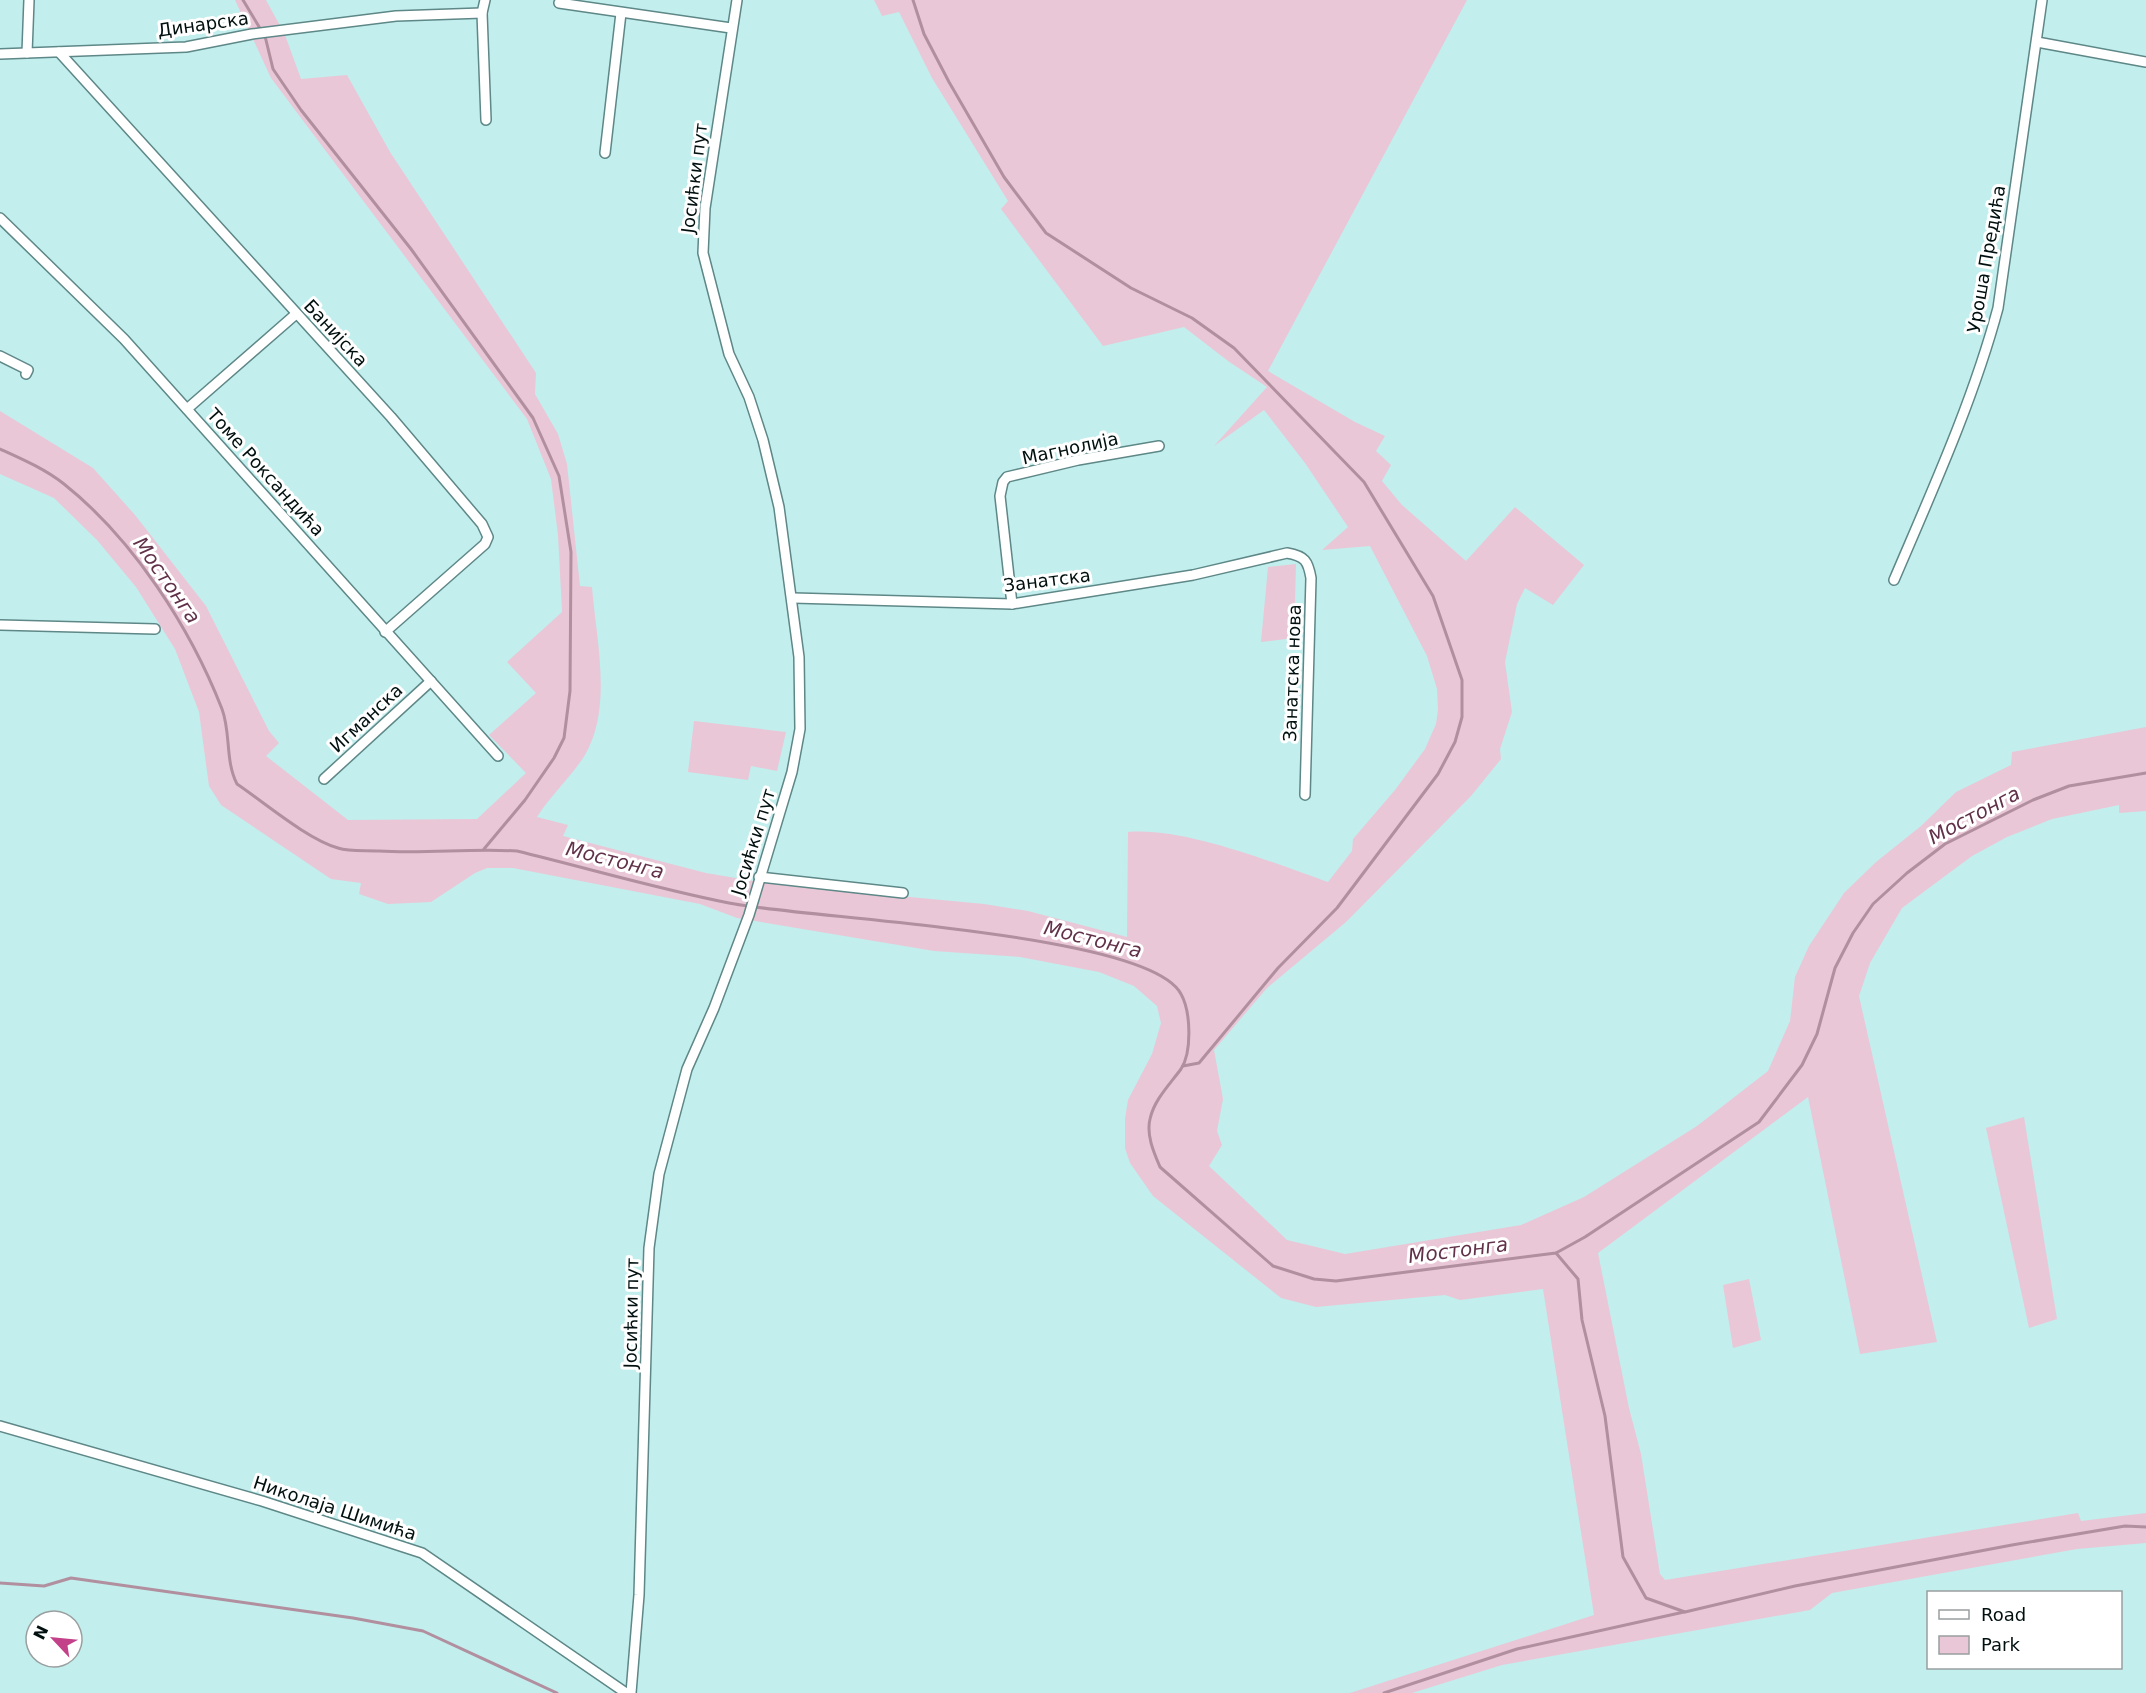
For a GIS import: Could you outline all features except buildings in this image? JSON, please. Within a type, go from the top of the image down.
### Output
[{"type":"street","points":[[27,53],[29,0]]},
{"type":"street","points":[[485,0],[482,12],[486,120]]},
{"type":"street","name":"Јосићки пут","points":[[631,1693],[639,1595],[649,1248],[659,1174],[687,1068],[714,1008],[748,915],[792,772],[800,729],[799,657],[793,598],[769,460],[749,397],[729,354],[703,253],[705,208],[737,0]]},
{"type":"street","name":"Уроша Предића","points":[[1894,580],[1937,479],[1990,336],[2012,216],[2042,0]]},
{"type":"street","points":[[559,3],[731,28]]},
{"type":"street","name":"Динарска","points":[[0,54],[186,47],[252,34],[396,16],[482,12]]},
{"type":"street","points":[[605,153],[621,13]]},
{"type":"street","points":[[2037,42],[2146,62]]},
{"type":"street","name":"Банијска","points":[[59,52],[391,417],[482,524],[488,537],[485,544],[385,632]]},
{"type":"street","name":"Томе Роксандића","points":[[0,218],[124,339],[498,756]]},
{"type":"street","points":[[187,409],[296,314]]},
{"type":"street","points":[[0,356],[27,370],[26,375]]},
{"type":"street","name":"Магнолија","points":[[1012,604],[1000,496],[1003,482],[1007,477],[1078,460],[1159,446]]},
{"type":"street","name":"Занатска","points":[[793,598],[1012,604],[1193,575],[1287,554],[1301,556]]},
{"type":"street","name":"Занатска нова","points":[[1301,556],[1308,562],[1311,578],[1305,795]]},
{"type":"street","points":[[0,625],[154,629]]},
{"type":"street","name":"Игманска","points":[[324,779],[430,681]]},
{"type":"street","points":[[758,881],[903,893]]},
{"type":"street","name":"Николаја Шимића","points":[[0,1426],[262,1501],[422,1553],[626,1693]]},
{"type":"green space","points":[[235,0],[266,0],[285,35],[301,79],[347,75],[390,152],[536,373],[535,394],[558,434],[567,464],[580,586],[592,587],[601,694],[594,736],[585,755],[537,817],[568,825],[563,836],[706,873],[772,884],[984,904],[1028,911],[1127,937],[1128,832],[1175,835],[1202,841],[1328,882],[1352,851],[1353,839],[1395,790],[1425,749],[1436,724],[1437,689],[1427,656],[1370,546],[1322,550],[1348,527],[1305,463],[1264,410],[1214,446],[1267,387],[1184,327],[1103,346],[1001,209],[1008,201],[932,78],[899,12],[882,16],[874,0],[1467,0],[1268,371],[1355,422],[1385,436],[1376,451],[1391,465],[1382,481],[1402,505],[1466,561],[1515,507],[1584,565],[1553,605],[1525,588],[1517,604],[1505,662],[1512,712],[1500,749],[1501,759],[1471,796],[1346,922],[1267,988],[1214,1050],[1223,1099],[1217,1131],[1222,1145],[1209,1166],[1287,1240],[1345,1254],[1521,1225],[1584,1197],[1697,1126],[1768,1071],[1790,1021],[1795,977],[1809,946],[1844,893],[1876,862],[1921,826],[1956,792],[2011,765],[2012,752],[2146,727],[2146,811],[2119,813],[2119,805],[2052,819],[2007,837],[1972,856],[1902,908],[1870,963],[1859,996],[1937,1342],[1860,1354],[1808,1097],[1598,1253],[1629,1408],[1641,1454],[1660,1574],[1665,1580],[2078,1513],[2081,1521],[2146,1513],[2146,1543],[2077,1549],[1832,1593],[1810,1610],[1502,1665],[1412,1693],[1350,1693],[1594,1615],[1543,1289],[1460,1300],[1445,1295],[1316,1307],[1281,1298],[1153,1196],[1130,1163],[1125,1148],[1125,1119],[1128,1100],[1152,1054],[1161,1023],[1157,1006],[1134,986],[1099,972],[1020,957],[934,951],[737,918],[700,904],[513,868],[487,868],[475,873],[431,902],[388,904],[359,894],[361,883],[331,879],[221,805],[209,786],[199,712],[175,649],[136,587],[97,540],[54,498],[0,474],[0,411],[93,468],[135,515],[206,606],[269,731],[279,743],[266,756],[348,820],[477,819],[526,773],[489,735],[536,693],[507,662],[562,612],[558,535],[551,479],[527,419],[271,78]]},
{"type":"green space","points":[[1296,564],[1294,638],[1261,642],[1268,567]]},
{"type":"green space","points":[[694,721],[786,732],[777,771],[751,766],[748,780],[688,772]]},
{"type":"green space","points":[[2024,1117],[2057,1319],[2029,1328],[1986,1128]]},
{"type":"green space","points":[[1749,1279],[1761,1340],[1733,1348],[1723,1285]]},
{"type":"waterway","points":[[243,0],[261,30]]},
{"type":"waterway","points":[[913,0],[924,34],[949,82],[1004,177],[1046,233],[1131,288],[1192,318],[1234,348],[1364,482],[1433,596],[1462,680],[1462,717],[1455,742],[1438,774],[1337,908],[1278,968],[1199,1063],[1183,1066]]},
{"type":"waterway","points":[[265,36],[273,69],[301,110],[411,249],[533,418],[559,476],[571,552],[570,691],[564,738],[554,758],[525,800],[484,849]]},
{"type":"waterway","name":"Мостонга","points":[[0,449],[41,469],[64,484],[89,506],[136,558],[176,616],[209,678],[225,718],[231,766],[237,784],[300,829],[326,843],[353,850],[517,851],[729,903],[972,931],[1044,942],[1108,956],[1156,973],[1181,994],[1187,1011],[1189,1032],[1185,1062],[1159,1099],[1150,1119],[1150,1138],[1160,1167],[1273,1266],[1314,1279],[1336,1281],[1556,1253],[1585,1237],[1759,1122],[1802,1065],[1817,1034],[1835,968],[1853,933],[1873,904],[1907,873],[1945,844],[2033,800],[2069,786],[2146,773]]},
{"type":"waterway","points":[[1556,1253],[1578,1279],[1582,1320],[1605,1416],[1623,1557],[1646,1598],[1685,1612],[1795,1586],[2012,1545],[2125,1526],[2146,1527]]},
{"type":"waterway","points":[[0,1583],[44,1586],[71,1578],[353,1618],[423,1631],[557,1693]]},
{"type":"waterway","points":[[1384,1693],[1517,1649],[1684,1612]]}]
